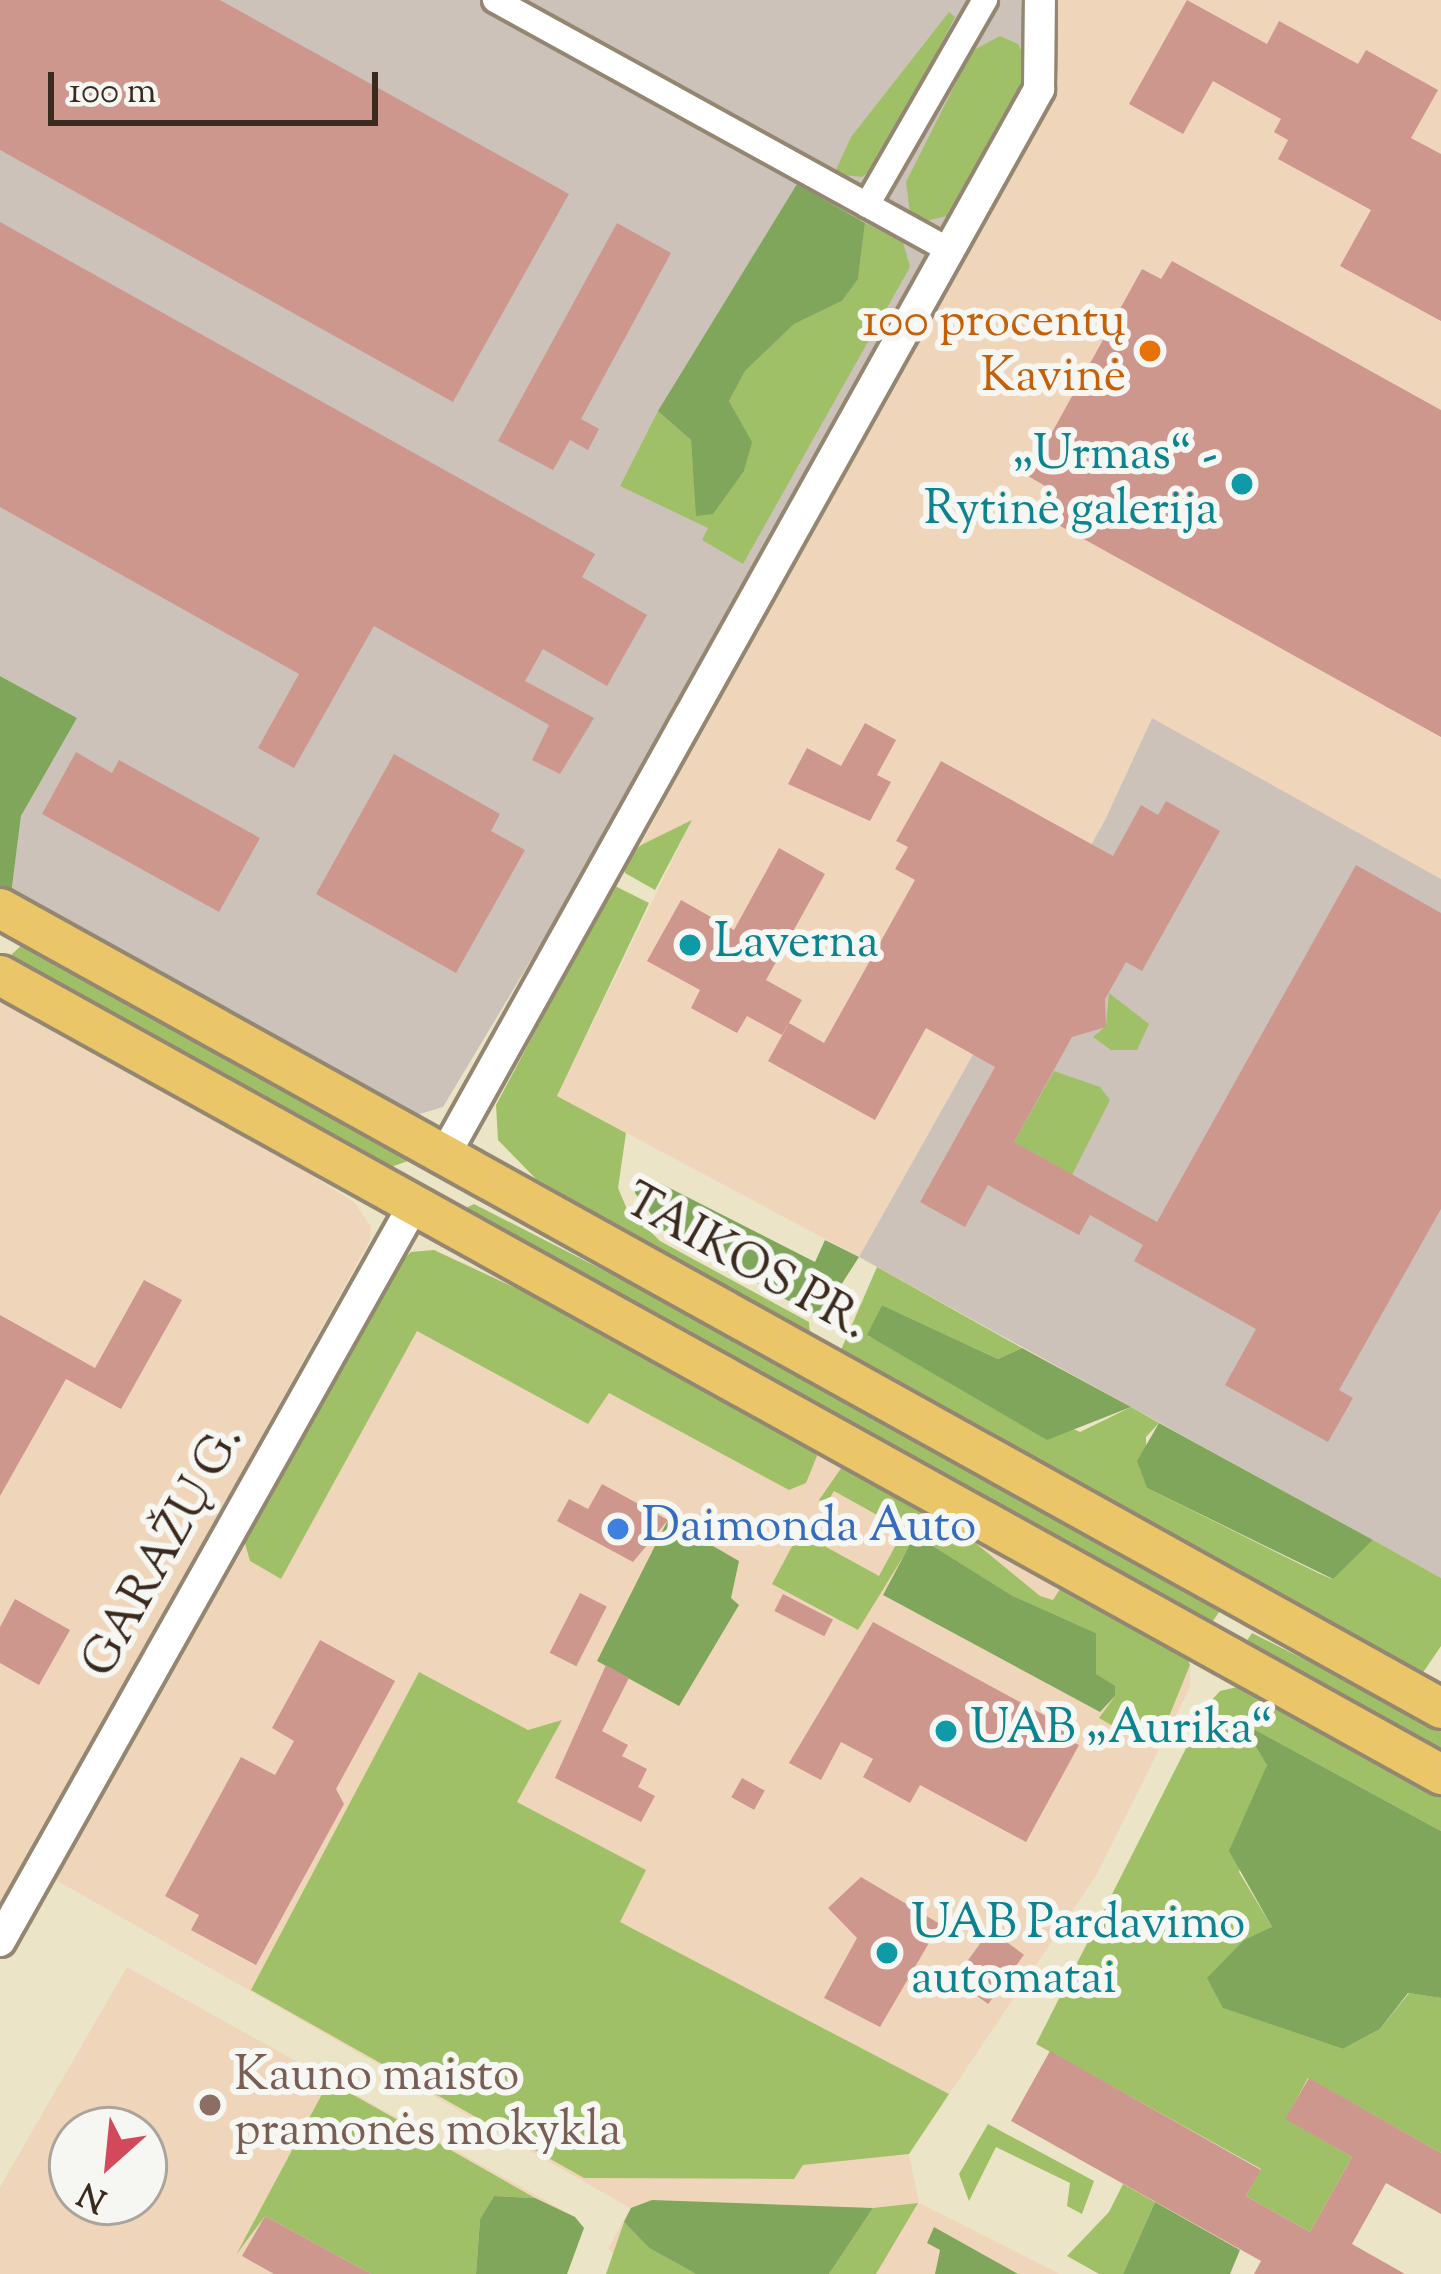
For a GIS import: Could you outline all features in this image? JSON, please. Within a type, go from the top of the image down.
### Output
[{"type":"main road","name":"TAIKOS PR.","points":[[3,917],[1441,1708]]},
{"type":"main road","points":[[0,975],[412,1208],[1441,1774]]},
{"type":"main road","points":[[412,1208],[444,1156]]},
{"type":"main road","points":[[1222,1653],[1234,1632],[1274,1616]]},
{"type":"street","points":[[495,0],[949,250]]},
{"type":"street","points":[[868,205],[985,0]]},
{"type":"street","points":[[444,1156],[1039,89],[1040,0]]},
{"type":"street","name":"GARAŽŲ G.","points":[[0,1941],[412,1208]]},
{"type":"shaded area","points":[[0,0],[1035,0],[1034,76],[633,790],[443,1107],[416,1115],[395,1103],[390,1109],[11,895],[21,816],[77,718],[0,676]]},
{"type":"shaded area","points":[[1051,0],[1441,0],[1441,879],[1151,719],[1105,820],[859,1257],[557,1096],[691,822],[641,845],[840,470]]},
{"type":"shaded area","points":[[1152,718],[1441,879],[1441,1578],[859,1257],[1105,820]]},
{"type":"shaded area","points":[[0,992],[184,1094],[355,1203],[371,1227],[370,1240],[0,1909]]},
{"type":"shaded area","points":[[434,1250],[523,1290],[1059,1589],[1103,1604],[1190,1665],[1190,1687],[1097,1874],[909,2154],[919,2203],[1060,2274],[606,2274],[616,2255],[608,2249],[630,2208],[56,1880],[392,1271],[411,1252]]},
{"type":"shaded area","name":"Kauno maisto pramonės mokykla","points":[[127,1967],[575,2217],[584,2228],[567,2274],[0,2274],[0,2187]]},
{"type":"green space","points":[[949,12],[955,17],[881,162],[862,177],[834,174],[851,137]]},
{"type":"green space","points":[[1000,36],[1018,44],[1026,60],[1023,90],[952,215],[925,221],[910,213],[906,182],[972,51]]},
{"type":"green space","points":[[797,184],[865,223],[858,279],[842,301],[794,324],[745,371],[729,401],[752,442],[744,471],[713,514],[696,516],[691,440],[658,411]]},
{"type":"green space","points":[[865,223],[903,242],[910,267],[743,564],[702,540],[708,528],[620,486],[658,411],[691,440],[693,470],[744,471],[751,442],[729,401],[745,371],[794,324],[842,301],[858,279]]},
{"type":"green space","points":[[0,676],[77,718],[21,816],[11,895],[0,889]]},
{"type":"green space","points":[[692,820],[655,890],[625,873],[624,861],[641,845]]},
{"type":"green space","points":[[613,885],[649,903],[557,1096],[626,1133],[618,1188],[627,1209],[660,1241],[809,1322],[810,1334],[536,1179],[498,1140],[496,1105]]},
{"type":"green space","points":[[24,943],[410,1155],[408,1161],[388,1168],[16,966],[12,954]]},
{"type":"green space","points":[[1109,993],[1149,1024],[1137,1050],[1111,1050],[1093,1037],[1106,1026]]},
{"type":"green space","points":[[1054,1071],[1100,1087],[1110,1100],[1072,1175],[1014,1142]]},
{"type":"green space","points":[[648,1177],[815,1262],[825,1240],[859,1257],[823,1313],[810,1313],[663,1230],[635,1193],[637,1178]]},
{"type":"green space","points":[[474,1204],[850,1396],[1225,1603],[1207,1630],[462,1210]]},
{"type":"green space","points":[[434,1250],[633,1343],[809,1439],[817,1456],[806,1483],[789,1490],[609,1393],[588,1424],[417,1331],[281,1579],[250,1561],[244,1540],[392,1271],[411,1252]]},
{"type":"green space","points":[[877,1267],[1022,1348],[998,1359],[882,1305],[868,1336],[1080,1432],[1131,1407],[1159,1423],[1146,1437],[1147,1488],[1332,1579],[1373,1540],[1441,1578],[1441,1646],[1422,1674],[962,1428],[961,1419],[841,1350]]},
{"type":"green space","points":[[882,1305],[998,1359],[1022,1348],[1131,1407],[1047,1440],[867,1335]]},
{"type":"green space","points":[[1159,1423],[1373,1540],[1333,1579],[1147,1488],[1137,1461]]},
{"type":"green space","points":[[844,1464],[950,1522],[1040,1596],[1053,1600],[1060,1589],[1103,1604],[1185,1653],[1190,1665],[1159,1741],[1144,1744],[1099,1718],[1115,1696],[1096,1674],[1096,1633],[1013,1596],[916,1536],[858,1630],[772,1584],[807,1518],[815,1523],[808,1537],[879,1576],[904,1530],[834,1491],[826,1504],[819,1500]]},
{"type":"green space","points":[[668,1520],[739,1561],[731,1598],[739,1605],[679,1706],[597,1661]]},
{"type":"green space","points":[[915,1535],[1013,1596],[1096,1633],[1096,1674],[1115,1686],[1115,1696],[1100,1712],[883,1595]]},
{"type":"green space","points":[[1252,1633],[1441,1728],[1441,1752],[1244,1645]]},
{"type":"green space","points":[[419,1672],[528,1730],[562,1720],[517,1802],[646,1870],[620,1922],[949,2094],[909,2154],[803,2165],[794,2179],[584,2178],[251,1990]]},
{"type":"green space","points":[[1250,1684],[1441,1788],[1441,1831],[1241,1722],[1267,1764],[1239,1872],[1272,1927],[1224,2008],[1343,2049],[1380,2029],[1409,1993],[1441,1998],[1441,2153],[1308,2078],[1286,2119],[1352,2157],[1310,2232],[1246,2196],[1261,2169],[1036,2044],[1209,1703],[1220,1691]]},
{"type":"green space","points":[[1241,1722],[1441,1831],[1441,1998],[1408,1993],[1380,2029],[1343,2049],[1223,2008],[1207,1978],[1244,1940],[1272,1927],[1229,1851],[1267,1765]]},
{"type":"green space","points":[[329,2081],[535,2198],[494,2196],[480,2219],[476,2274],[371,2274],[265,2216],[236,2255]]},
{"type":"green space","points":[[988,2124],[1094,2181],[1082,2214],[1067,2206],[1070,2183],[996,2147],[969,2201],[959,2174]]},
{"type":"green space","points":[[1123,2184],[1155,2202],[1123,2274],[1099,2274],[1067,2256],[1109,2212]]},
{"type":"green space","points":[[494,2196],[535,2198],[575,2217],[584,2228],[567,2274],[476,2274],[480,2219]]},
{"type":"green space","points":[[652,2200],[873,2208],[829,2274],[696,2274],[649,2248],[624,2222],[631,2208]]},
{"type":"green space","points":[[1155,2202],[1240,2250],[1230,2274],[1123,2274]]},
{"type":"green space","points":[[918,2203],[876,2274],[829,2274],[873,2208]]},
{"type":"green space","points":[[624,2222],[649,2248],[696,2274],[606,2274]]},
{"type":"green space","points":[[934,2227],[1018,2274],[935,2274],[940,2250],[927,2243]]},
{"type":"building","points":[[0,0],[220,0],[569,194],[453,402],[0,150]]},
{"type":"building","points":[[1187,0],[1267,44],[1279,21],[1358,64],[1366,50],[1438,90],[1411,138],[1441,154],[1441,321],[1340,266],[1371,210],[1278,159],[1288,140],[1274,132],[1281,119],[1213,81],[1183,134],[1129,104]]},
{"type":"building","points":[[0,222],[595,554],[582,577],[647,615],[607,686],[543,649],[525,681],[594,718],[560,774],[532,760],[549,725],[374,626],[294,768],[258,748],[299,674],[0,507]]},
{"type":"building","points":[[617,223],[671,253],[581,419],[599,429],[588,450],[570,440],[553,470],[498,441]]},
{"type":"building","name":"„Urmas“ - Rytinė galerija","points":[[1172,261],[1441,410],[1441,737],[1044,517],[1057,493],[1028,476],[1142,269],[1161,279]]},
{"type":"building","points":[[865,723],[896,740],[877,775],[891,782],[870,821],[788,784],[807,748],[841,766]]},
{"type":"building","points":[[76,752],[112,773],[119,760],[260,838],[219,912],[42,814]]},
{"type":"building","points":[[394,754],[500,814],[491,831],[525,850],[456,973],[316,894]]},
{"type":"building","points":[[941,761],[1113,856],[1141,805],[1158,815],[1166,801],[1220,831],[1142,971],[1126,962],[1105,999],[1106,1027],[1072,1037],[1014,1142],[1157,1222],[1356,865],[1441,913],[1441,1209],[1339,1390],[1353,1398],[1328,1442],[1225,1385],[1256,1329],[1134,1261],[1143,1245],[1090,1215],[1079,1235],[988,1185],[965,1227],[920,1202],[995,1067],[926,1028],[875,1120],[768,1061],[789,1023],[824,1043],[915,880],[895,869],[908,847],[896,841]]},
{"type":"building","points":[[779,848],[825,874],[766,980],[802,1000],[782,1035],[747,1016],[737,1033],[691,1008],[700,990],[647,961],[681,900],[734,930]]},
{"type":"building","points":[[144,1280],[182,1300],[121,1409],[66,1379],[0,1496],[0,1315],[95,1368]]},
{"type":"building","name":"Daimonda Auto","points":[[602,1484],[668,1520],[633,1562],[557,1521],[569,1499],[588,1509]]},
{"type":"building","points":[[580,1593],[607,1607],[576,1666],[550,1653]]},
{"type":"building","points":[[783,1594],[833,1619],[824,1636],[774,1611]]},
{"type":"building","points":[[15,1599],[70,1630],[39,1685],[0,1663],[0,1627]]},
{"type":"building","name":"UAB „Aurika“","points":[[873,1622],[1077,1733],[1072,1742],[1079,1745],[1026,1842],[920,1785],[910,1803],[863,1777],[873,1759],[841,1742],[821,1780],[789,1763]]},
{"type":"building","points":[[320,1640],[395,1681],[336,1789],[344,1804],[256,1965],[191,1930],[199,1915],[165,1896],[241,1757],[275,1775],[294,1741],[272,1728]]},
{"type":"building","points":[[606,1665],[629,1678],[602,1731],[628,1745],[622,1756],[647,1769],[638,1787],[655,1796],[641,1822],[555,1778]]},
{"type":"building","points":[[742,1778],[765,1791],[754,1810],[731,1797]]},
{"type":"building","name":"UAB Pardavimo automatai","points":[[861,1877],[940,1924],[880,2027],[824,1998],[857,1938],[828,1908]]},
{"type":"building","points":[[990,1930],[1024,1955],[988,2004],[954,1979]]},
{"type":"building","points":[[1050,2051],[1261,2170],[1246,2196],[1310,2232],[1352,2157],[1285,2119],[1309,2078],[1441,2153],[1441,2214],[1386,2183],[1352,2244],[1405,2274],[1254,2274],[1261,2261],[1011,2121]]},
{"type":"building","points":[[265,2216],[371,2274],[274,2274],[242,2256]]},
{"type":"place","name":"100 procentų Kavinė","points":[[1150,351]]},
{"type":"place","name":"„Urmas“ - Rytinė galerija","points":[[1242,484]]},
{"type":"place","name":"Laverna","points":[[690,945]]},
{"type":"place","name":"Daimonda Auto","points":[[618,1529]]},
{"type":"place","name":"UAB „Aurika“","points":[[946,1731]]},
{"type":"place","name":"UAB Pardavimo automatai","points":[[887,1953]]},
{"type":"place","name":"Kauno maisto pramonės mokykla","points":[[210,2105]]}]
